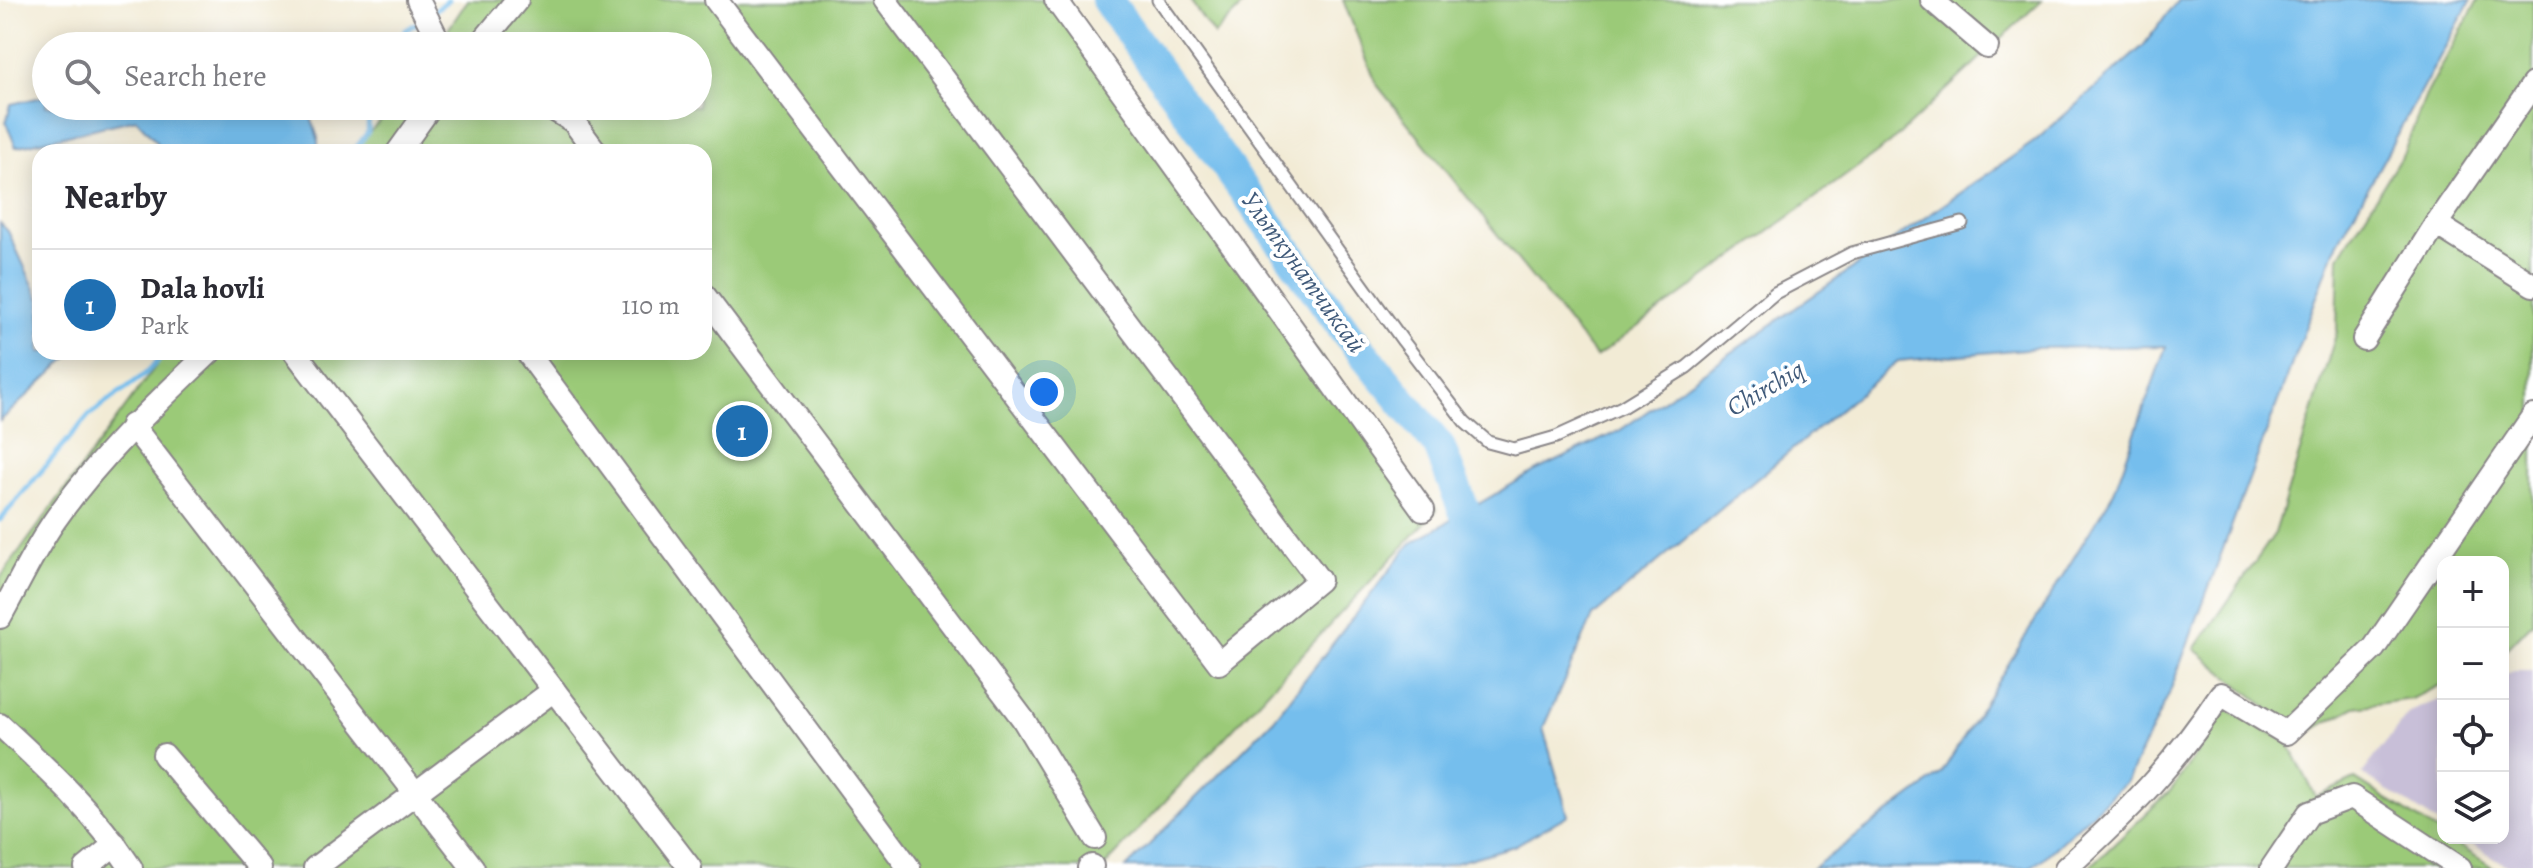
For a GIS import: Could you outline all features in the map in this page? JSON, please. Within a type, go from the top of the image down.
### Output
[{"type":"street","points":[[418,0],[434,32]]},
{"type":"street","points":[[491,32],[517,0]]},
{"type":"street","points":[[716,0],[1219,663],[1319,580],[885,0]]},
{"type":"street","points":[[1056,0],[1423,510]]},
{"type":"street","points":[[1932,0],[1987,47]]},
{"type":"street","points":[[2364,339],[2436,224],[2533,84]]},
{"type":"street","points":[[404,144],[421,120]]},
{"type":"street","points":[[571,120],[590,144]]},
{"type":"street","points":[[2436,224],[2533,285]]},
{"type":"street","points":[[712,306],[1023,719],[1095,838]]},
{"type":"street","points":[[0,617],[53,522],[132,425],[201,360]]},
{"type":"street","points":[[301,360],[690,868]]},
{"type":"street","points":[[533,360],[909,868]]},
{"type":"street","points":[[2066,868],[2124,815],[2184,749],[2221,694],[2286,733],[2313,709],[2374,648],[2533,416]]},
{"type":"street","points":[[132,425],[417,791],[473,868]]},
{"type":"street","points":[[315,868],[554,690]]},
{"type":"street","points":[[0,725],[48,769],[115,844],[131,868]]},
{"type":"street","points":[[164,755],[260,868]]},
{"type":"street","points":[[2272,868],[2309,813],[2352,797],[2460,868]]},
{"type":"street","points":[[86,868],[115,844]]},
{"type":"lane","points":[[1158,0],[1403,341],[1465,422],[1488,442],[1514,449],[1556,437],[1622,407],[1687,367],[1775,293],[1852,253],[1962,223]]},
{"type":"shaded area","points":[[2533,671],[2533,868],[2510,868],[2472,844],[2509,844],[2509,673]]},
{"type":"shaded area","points":[[2437,700],[2437,822],[2362,774],[2409,712]]},
{"type":"green space","points":[[468,0],[1049,0],[1437,510],[1103,868],[0,868],[0,578],[160,360],[712,360],[712,144],[358,144],[381,120],[712,120],[712,32],[446,32]]},
{"type":"green space","points":[[1190,0],[1248,0],[1214,35]]},
{"type":"green space","points":[[1343,0],[2042,0],[1889,144],[1596,357],[1377,85]]},
{"type":"green space","points":[[2478,0],[2533,0],[2533,622],[2509,647],[2509,556],[2437,556],[2437,687],[2412,699],[2355,707],[2301,736],[2195,649],[2275,533],[2337,331],[2339,257],[2404,152],[2426,95]]},
{"type":"green space","points":[[2227,710],[2288,742],[2316,797],[2355,779],[2437,832],[2437,844],[2457,844],[2494,868],[2089,868],[2171,790]]},
{"type":"water","name":"Chirchiq","points":[[2178,0],[2471,0],[2335,248],[2169,694],[2127,781],[2044,858],[2029,868],[1813,868],[1941,774],[2114,492],[2166,346],[2035,348],[1898,361],[1593,616],[1543,728],[1568,815],[1514,846],[1438,868],[1126,868],[1274,719],[1410,544],[1535,471],[1619,431],[2035,141],[2143,46]]},
{"type":"water","points":[[32,99],[32,120],[132,120],[16,147],[6,123],[11,104]]},
{"type":"water","points":[[137,120],[312,120],[318,144],[157,144]]},
{"type":"water","points":[[0,223],[8,231],[32,283],[32,360],[65,360],[0,421]]},
{"type":"waterway","points":[[430,14],[448,0]]},
{"type":"waterway","name":"Ульткунатчиксай","points":[[1107,0],[1346,332],[1439,446],[1480,551]]},
{"type":"waterway","points":[[405,32],[422,20]]},
{"type":"waterway","points":[[359,144],[368,132],[368,120]]},
{"type":"waterway","points":[[0,520],[89,415],[144,375],[159,360]]},
{"type":"place","name":"Dala hovli","points":[[742,431]]}]
